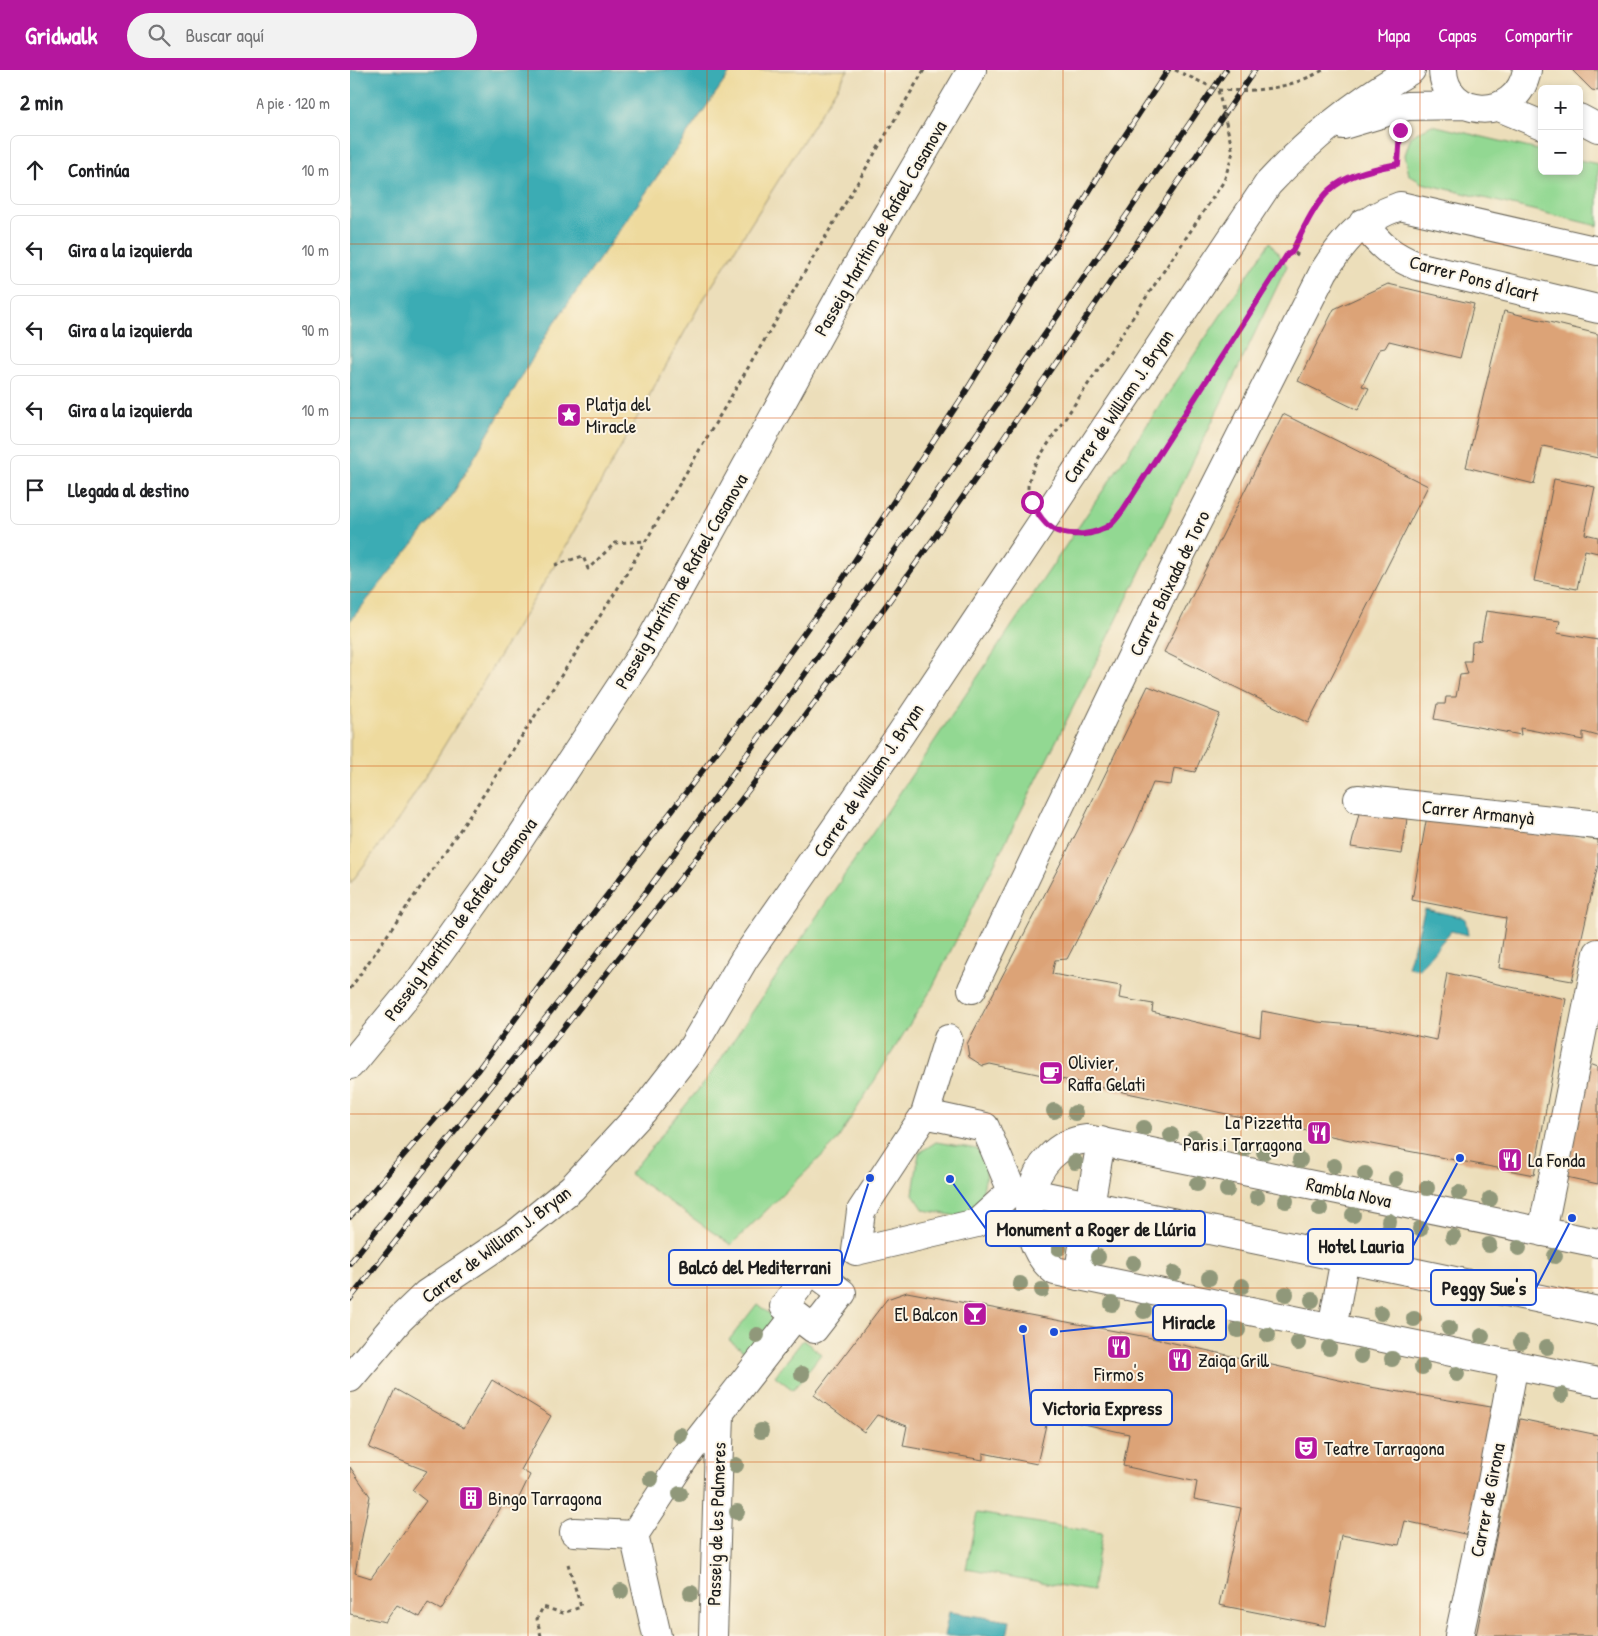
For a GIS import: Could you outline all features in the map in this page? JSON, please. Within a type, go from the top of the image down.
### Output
[{"type":"street","name":"Passeig Marítim de Rafael Casanova","points":[[350,1065],[420,980],[497,872],[648,645],[849,280],[972,70]]},
{"type":"street","name":"Carrer de William J. Bryan","points":[[350,1378],[398,1320],[426,1294],[518,1232],[572,1188],[643,1111],[692,1048],[745,958],[906,726],[1268,184],[1298,152],[1388,84],[1410,70]]},
{"type":"street","points":[[1443,70],[1448,87],[1466,105]]},
{"type":"street","points":[[1528,70],[1540,85]]},
{"type":"street","points":[[1499,107],[1510,101],[1520,92],[1528,70]]},
{"type":"street","name":"Carrer de William J. Bryan","points":[[1328,129],[1407,106],[1466,105],[1488,109],[1499,107]]},
{"type":"street","points":[[1499,107],[1538,123]]},
{"type":"street","points":[[1583,120],[1598,128]]},
{"type":"street","points":[[1583,136],[1598,138]]},
{"type":"street","name":"Carrer Baixada de Toro","points":[[972,989],[1182,552],[1319,280],[1338,250],[1363,223],[1400,206],[1598,251]]},
{"type":"street","name":"Carrer Pons d'Icart","points":[[1363,223],[1383,248],[1392,255],[1417,266],[1598,309]]},
{"type":"street","name":"Carrer Armanyà","points":[[1358,799],[1598,825]]},
{"type":"street","points":[[1542,1232],[1598,953]]},
{"type":"street","points":[[925,1114],[985,1127],[1012,1190],[977,1223],[856,1251],[861,1211],[925,1114],[948,1039]]},
{"type":"street","name":"Rambla Nova","points":[[1598,1243],[1087,1139],[1075,1140],[1046,1162],[1031,1192],[1028,1205],[1029,1229],[1038,1252],[1046,1265],[1055,1271],[1598,1382]]},
{"type":"street","points":[[1078,1276],[1100,1141]]},
{"type":"street","points":[[1031,1192],[1598,1311]]},
{"type":"street","name":"Passeig de les Palmeres","points":[[634,1534],[686,1456],[796,1315],[814,1329],[842,1294],[829,1284],[856,1251]]},
{"type":"street","points":[[1332,1328],[1345,1258]]},
{"type":"street","name":"Carrer de Girona","points":[[1459,1636],[1490,1492],[1514,1364]]},
{"type":"street","name":"Passeig de les Palmeres","points":[[712,1636],[720,1412]]},
{"type":"street","points":[[574,1532],[634,1534],[657,1636]]},
{"type":"path","points":[[350,989],[473,811],[615,593],[924,70]]},
{"type":"path","points":[[1175,70],[1218,90],[1246,92],[1282,87],[1302,81],[1323,70]]},
{"type":"path","points":[[1218,90],[1233,152],[1224,181],[1036,462],[1028,488],[1038,515],[1048,527],[1062,534],[1088,533],[1110,525],[1116,518],[1287,255],[1292,252],[1321,197],[1338,182],[1362,171],[1398,164],[1399,138]]},
{"type":"path","points":[[556,565],[584,556],[588,568],[615,543],[646,541]]},
{"type":"path","points":[[542,1636],[537,1619],[543,1607],[563,1613],[581,1606],[564,1548],[574,1532]]},
{"type":"green space","points":[[1432,125],[1538,150],[1538,175],[1583,175],[1583,161],[1598,164],[1598,226],[1422,183],[1409,175],[1405,155],[1411,136]]},
{"type":"green space","points":[[1270,242],[1287,266],[1108,638],[931,990],[836,1142],[731,1245],[630,1174],[710,1075]]},
{"type":"green space","points":[[936,1142],[977,1149],[988,1165],[979,1210],[962,1217],[924,1210],[913,1194],[919,1153]]},
{"type":"green space","points":[[757,1304],[775,1318],[747,1354],[729,1340]]},
{"type":"green space","points":[[803,1340],[821,1354],[793,1390],[775,1376]]},
{"type":"green space","points":[[977,1513],[1102,1533],[1092,1591],[966,1569]]},
{"type":"sand","name":"Platja del Miracle","points":[[732,70],[848,70],[698,308],[555,565],[401,816],[350,884],[350,621],[451,497],[548,332]]},
{"type":"water","points":[[350,70],[732,70],[548,332],[451,497],[350,621]]},
{"type":"water","points":[[1425,909],[1465,918],[1468,935],[1451,931],[1419,969],[1408,967]]},
{"type":"water","points":[[949,1612],[1010,1621],[1007,1636],[944,1636]]},
{"type":"building","points":[[1572,70],[1598,70],[1598,91],[1592,90]]},
{"type":"building","points":[[1388,284],[1474,304],[1460,358],[1389,341],[1385,348],[1380,349],[1362,386],[1369,388],[1358,410],[1298,381],[1334,309]]},
{"type":"building","points":[[1504,311],[1598,334],[1598,458],[1543,446],[1534,484],[1466,467]]},
{"type":"building","points":[[1283,414],[1428,486],[1308,723],[1164,652]]},
{"type":"building","points":[[1554,479],[1595,487],[1585,534],[1598,537],[1598,553],[1585,550],[1577,589],[1534,581]]},
{"type":"building","points":[[1486,611],[1560,621],[1557,633],[1598,640],[1598,736],[1583,732],[1583,740],[1520,728],[1521,735],[1434,719],[1437,704],[1445,704],[1446,697],[1456,697],[1460,675],[1468,674],[1464,661],[1471,661],[1472,642],[1481,640]]},
{"type":"building","points":[[1148,686],[1220,714],[1195,772],[1174,768],[1171,785],[1153,783],[1133,831],[1067,959],[1055,960],[1052,974],[1121,986],[1119,998],[1153,1004],[1152,1012],[1260,1037],[1262,1011],[1318,1022],[1376,1027],[1436,1040],[1447,973],[1566,999],[1534,1175],[1350,1140],[990,1064],[983,1066],[969,1057],[967,1044],[1080,826]]},
{"type":"building","points":[[1360,809],[1408,812],[1402,854],[1351,847]]},
{"type":"building","points":[[1427,816],[1598,840],[1598,865],[1572,981],[1499,968],[1506,918],[1412,900]]},
{"type":"building","points":[[1590,1064],[1598,1067],[1598,1184],[1566,1177]]},
{"type":"building","points":[[907,1292],[1147,1337],[1370,1387],[1497,1408],[1469,1535],[1405,1521],[1399,1545],[1341,1535],[1326,1626],[1219,1605],[1241,1508],[1194,1499],[1197,1482],[1123,1466],[1129,1434],[1048,1416],[1037,1464],[983,1453],[983,1460],[903,1446],[907,1426],[877,1415],[864,1432],[814,1395],[887,1299]]},
{"type":"building","name":"Bingo Tarragona","points":[[492,1380],[551,1416],[521,1470],[530,1475],[515,1506],[504,1502],[441,1610],[428,1603],[420,1617],[397,1605],[385,1622],[350,1614],[350,1467],[370,1496],[355,1573],[371,1578],[426,1501],[412,1490],[427,1471],[369,1448],[395,1389],[464,1428]]},
{"type":"building","points":[[1520,1419],[1598,1435],[1598,1636],[1476,1636]]},
{"type":"railway","points":[[350,1217],[477,1071],[588,920],[736,727],[838,586],[963,396],[1108,161],[1168,70]]},
{"type":"railway","points":[[350,1263],[643,896],[726,783],[932,499],[1226,70]]},
{"type":"railway","points":[[350,1299],[661,904],[844,663],[1001,442],[1255,70]]},
{"type":"place","name":"Platja del Miracle","points":[[569,415]]},
{"type":"place","name":"Olivier, Raffa Gelati","points":[[1051,1073]]},
{"type":"place","name":"La Pizzetta Paris i Tarragona","points":[[1319,1133]]},
{"type":"place","name":"Hotel Lauria","points":[[1460,1158]]},
{"type":"place","name":"La Fonda","points":[[1510,1160]]},
{"type":"place","name":"Balcó del Mediterrani","points":[[870,1178]]},
{"type":"place","name":"Monument a Roger de Llúria","points":[[950,1179]]},
{"type":"place","name":"Peggy Sue's","points":[[1572,1218]]},
{"type":"place","name":"El Balcon","points":[[975,1314]]},
{"type":"place","name":"Victoria Express","points":[[1023,1329]]},
{"type":"place","name":"Miracle","points":[[1054,1332]]},
{"type":"place","name":"Firmo's","points":[[1119,1347]]},
{"type":"place","name":"Zaiqa Grill","points":[[1180,1360]]},
{"type":"place","name":"Teatre Tarragona","points":[[1306,1448]]},
{"type":"place","name":"Bingo Tarragona","points":[[471,1498]]},
{"type":"route","points":[[1032,502],[1038,515],[1048,527],[1062,534],[1088,533],[1110,525],[1123,510],[1287,255],[1292,252],[1308,218],[1321,197],[1338,182],[1362,171],[1398,164],[1400,130]]}]
